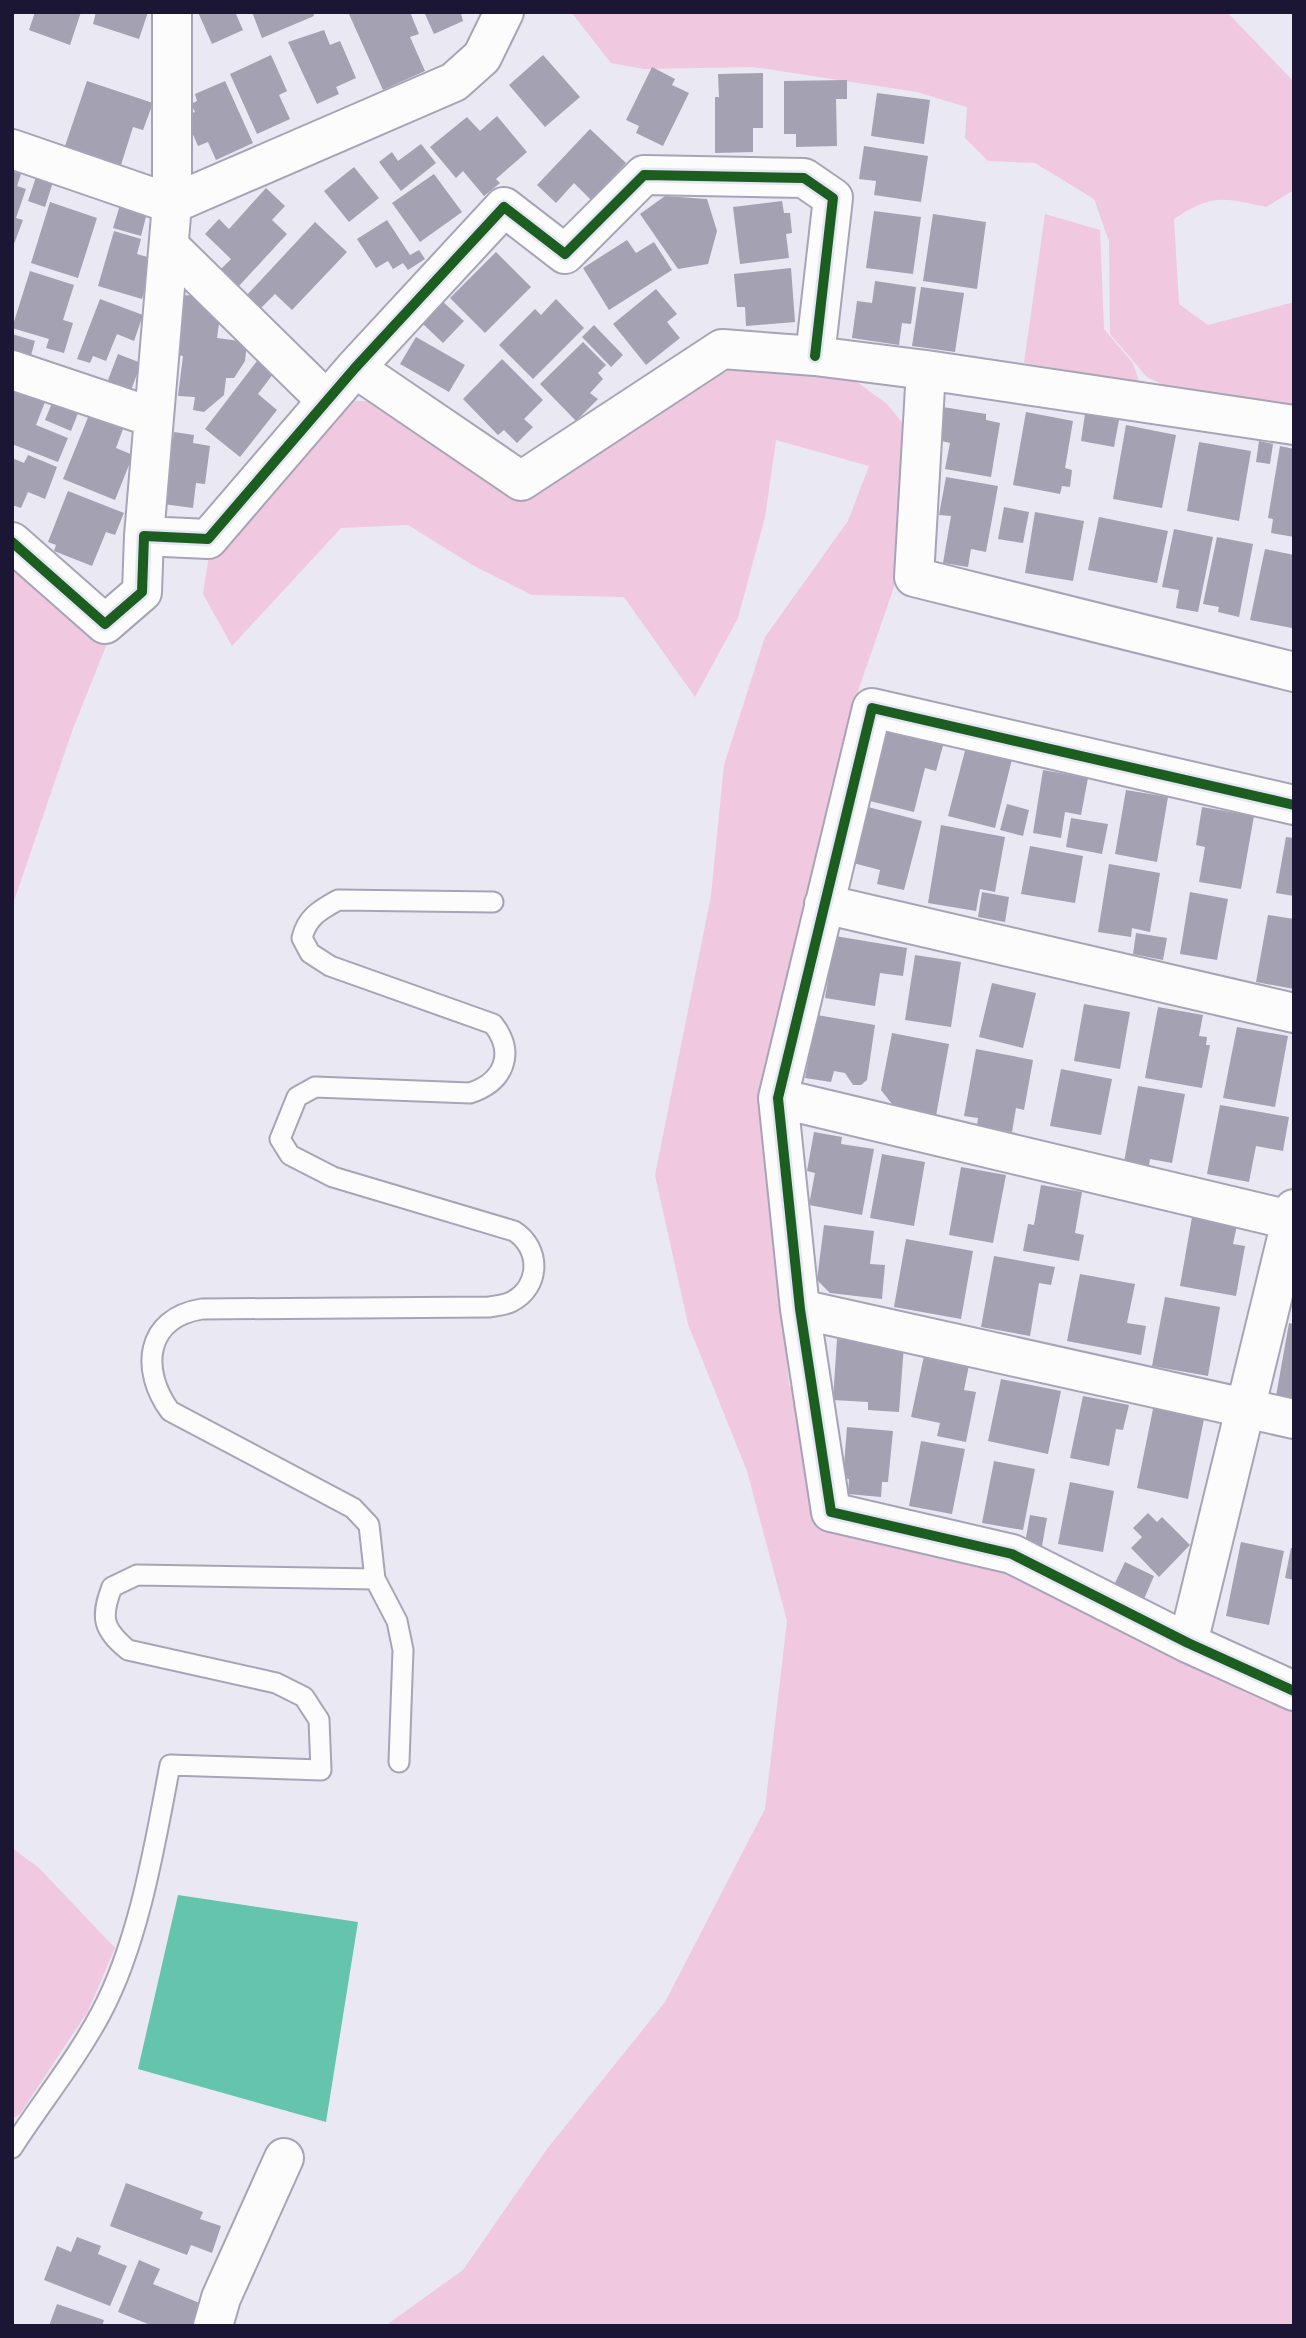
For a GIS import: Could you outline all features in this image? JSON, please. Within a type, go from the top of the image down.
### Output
[{"type":"street","points":[[12,542],[105,624],[142,592],[152,418],[170,247],[172,12]]},
{"type":"street","points":[[12,149],[172,204],[454,82],[482,57],[504,12]]},
{"type":"street","points":[[144,536],[208,539],[355,368],[504,206],[565,254],[644,175],[804,178],[833,198],[815,356]]},
{"type":"street","points":[[170,247],[327,401]]},
{"type":"street","points":[[355,368],[521,481],[722,349],[815,356],[926,370],[1294,425]]},
{"type":"street","points":[[12,370],[152,418]]},
{"type":"street","points":[[926,370],[914,577],[1294,672]]},
{"type":"street","points":[[1294,805],[872,708],[778,1098],[800,1309],[831,1513],[1012,1554],[1188,1643],[1294,1690]]},
{"type":"street","points":[[824,904],[1294,1013]]},
{"type":"street","points":[[778,1098],[1293,1217],[1188,1643]]},
{"type":"street","points":[[800,1309],[1294,1419]]},
{"type":"street","points":[[213,2326],[221,2298],[284,2158]]},
{"type":"lane","points":[[400,1762],[402,1650],[397,1621],[375,1579],[369,1525],[353,1508],[170,1411],[158,1395],[150,1370],[153,1350],[161,1329],[182,1312],[489,1307],[509,1303],[523,1294],[534,1276],[533,1258],[527,1239],[514,1231],[333,1177],[290,1155],[280,1139],[298,1097],[316,1087],[470,1093],[486,1087],[500,1074],[504,1058],[502,1036],[493,1024],[331,966],[310,953],[302,937],[305,924],[317,912],[338,900],[493,902]]},
{"type":"lane","points":[[12,2148],[101,2013],[121,1965],[153,1858],[170,1765],[321,1770],[319,1720],[304,1697],[276,1683],[128,1650],[110,1635],[103,1610],[112,1587],[137,1575],[375,1579]]},
{"type":"shaded area","points":[[571,12],[1227,12],[1294,82],[1294,190],[1266,207],[1218,200],[1198,205],[1174,219],[1179,304],[1208,325],[1294,302],[1294,415],[1199,403],[1147,377],[1110,334],[1109,241],[1094,199],[1035,163],[988,161],[965,138],[967,107],[917,92],[753,67],[644,69],[611,63]]},
{"type":"shaded area","points":[[1045,214],[1100,230],[1104,329],[1133,363],[1139,382],[1024,363]]},
{"type":"shaded area","points":[[760,365],[857,382],[887,404],[910,432],[905,547],[894,559],[895,584],[858,691],[764,1097],[789,1385],[807,1410],[822,1523],[1004,1565],[1294,1708],[1294,2326],[385,2326],[463,2270],[547,2149],[665,2002],[765,1809],[787,1621],[747,1471],[688,1324],[655,1175],[711,896],[724,765],[765,637],[848,521],[869,466],[776,440],[765,517],[738,618],[695,697],[624,597],[532,595],[474,566],[408,525],[341,528],[232,646],[203,594],[209,555],[343,401],[383,401],[525,498],[697,385],[731,369]]},
{"type":"shaded area","points":[[12,557],[108,641],[72,731],[12,907]]},
{"type":"shaded area","points":[[12,1848],[39,1868],[115,1948],[88,2011],[20,2114],[12,2119]]},
{"type":"shaded area","points":[[178,1895],[358,1922],[326,2122],[138,2069]]},
{"type":"building","points":[[35,12],[81,12],[70,45],[29,30]]},
{"type":"building","points":[[96,12],[148,12],[139,39],[93,24]]},
{"type":"building","points":[[198,12],[235,12],[243,30],[212,44]]},
{"type":"building","points":[[252,12],[313,12],[314,16],[262,38]]},
{"type":"building","points":[[410,12],[419,34],[410,37],[425,71],[383,90],[349,14]]},
{"type":"building","points":[[424,12],[466,12],[461,14],[463,21],[434,34]]},
{"type":"building","points":[[324,30],[330,45],[340,41],[356,78],[336,87],[339,94],[317,104],[288,42]]},
{"type":"building","points":[[271,55],[287,91],[279,95],[290,119],[257,134],[230,74]]},
{"type":"building","points":[[543,55],[580,97],[545,127],[509,85]]},
{"type":"building","points":[[652,67],[675,79],[672,85],[689,93],[663,146],[636,133],[639,126],[626,120]]},
{"type":"building","points":[[763,73],[763,128],[753,128],[753,152],[715,153],[715,97],[719,97],[718,74]]},
{"type":"building","points":[[847,80],[847,99],[836,99],[837,146],[796,147],[796,134],[784,134],[784,81]]},
{"type":"building","points":[[87,81],[153,103],[143,130],[133,127],[121,165],[65,146]]},
{"type":"building","points":[[225,81],[253,143],[216,160],[208,142],[198,146],[188,123],[193,120],[190,114],[195,112],[191,104],[197,101],[195,94]]},
{"type":"building","points":[[877,93],[930,100],[924,144],[871,136]]},
{"type":"building","points":[[497,116],[527,152],[496,179],[500,183],[484,196],[463,171],[456,178],[430,147],[467,117],[480,131]]},
{"type":"building","points":[[590,129],[626,163],[591,200],[574,183],[556,203],[537,185]]},
{"type":"building","points":[[421,144],[436,163],[401,191],[379,162],[392,152],[398,161]]},
{"type":"building","points":[[864,146],[928,156],[921,202],[874,195],[876,181],[859,179]]},
{"type":"building","points":[[354,167],[379,198],[349,222],[324,191]]},
{"type":"building","points":[[12,171],[21,174],[17,186],[26,189],[16,218],[23,220],[14,244]]},
{"type":"building","points":[[434,174],[462,212],[420,242],[392,203]]},
{"type":"building","points":[[36,177],[53,182],[45,207],[28,201]]},
{"type":"building","points":[[266,188],[285,206],[272,220],[287,234],[238,287],[219,271],[231,259],[205,234],[219,219],[229,229]]},
{"type":"building","points":[[665,196],[707,199],[717,231],[708,264],[678,269],[640,214]]},
{"type":"building","points":[[782,201],[784,213],[790,213],[792,233],[786,234],[789,258],[740,264],[733,207]]},
{"type":"building","points":[[50,202],[97,218],[78,278],[31,263]]},
{"type":"building","points":[[120,205],[147,213],[141,236],[113,228]]},
{"type":"building","points":[[874,211],[921,217],[913,274],[866,268]]},
{"type":"building","points":[[933,214],[986,222],[977,289],[923,281]]},
{"type":"building","points":[[387,220],[410,255],[419,250],[425,259],[408,270],[403,263],[393,269],[388,261],[376,268],[357,239]]},
{"type":"building","points":[[315,222],[347,252],[292,310],[275,294],[261,308],[247,295]]},
{"type":"building","points":[[114,231],[141,239],[137,254],[154,259],[142,299],[98,286]]},
{"type":"building","points":[[627,240],[636,253],[654,242],[672,270],[609,310],[583,268]]},
{"type":"building","points":[[496,252],[531,287],[485,333],[450,298]]},
{"type":"building","points":[[791,268],[795,322],[746,326],[745,307],[737,307],[734,274]]},
{"type":"building","points":[[30,271],[74,285],[63,320],[73,323],[64,353],[46,348],[49,339],[12,328]]},
{"type":"building","points":[[875,281],[916,287],[911,324],[902,323],[899,345],[852,338],[857,301],[872,303]]},
{"type":"building","points":[[921,287],[964,293],[955,352],[912,346]]},
{"type":"building","points":[[656,289],[677,314],[667,322],[680,338],[646,365],[613,324]]},
{"type":"building","points":[[184,295],[206,297],[220,316],[217,338],[247,342],[245,361],[234,378],[226,378],[224,395],[204,412],[193,410],[195,397],[178,396],[183,356],[177,355]]},
{"type":"building","points":[[100,299],[143,315],[134,341],[117,334],[106,361],[93,356],[90,363],[77,359]]},
{"type":"building","points":[[556,299],[584,328],[533,379],[499,345],[535,309],[541,315]]},
{"type":"building","points":[[442,301],[464,321],[443,343],[422,323]]},
{"type":"building","points":[[594,325],[623,355],[611,367],[582,337]]},
{"type":"building","points":[[12,334],[35,341],[30,359],[12,353]]},
{"type":"building","points":[[416,337],[465,365],[449,392],[400,364]]},
{"type":"building","points":[[583,342],[606,365],[598,373],[603,379],[590,393],[598,399],[576,421],[540,384]]},
{"type":"building","points":[[118,354],[141,363],[129,396],[105,388]]},
{"type":"building","points":[[502,359],[543,400],[524,419],[533,427],[517,443],[504,430],[498,435],[463,399]]},
{"type":"building","points":[[257,361],[273,374],[258,394],[277,410],[240,457],[205,429]]},
{"type":"building","points":[[12,389],[45,402],[36,425],[68,438],[58,462],[12,444]]},
{"type":"building","points":[[52,403],[78,413],[71,431],[45,420]]},
{"type":"building","points":[[943,407],[986,414],[986,420],[1000,423],[991,477],[945,469],[950,443],[937,440]]},
{"type":"building","points":[[1026,412],[1073,421],[1065,468],[1072,470],[1070,487],[1062,486],[1060,494],[1013,485]]},
{"type":"building","points":[[1085,414],[1119,420],[1114,447],[1081,441]]},
{"type":"building","points":[[89,415],[123,429],[116,448],[133,455],[115,500],[63,479]]},
{"type":"building","points":[[1126,425],[1176,435],[1162,508],[1113,499]]},
{"type":"building","points":[[174,432],[194,435],[193,443],[210,446],[205,484],[196,483],[193,508],[163,504]]},
{"type":"building","points":[[1259,441],[1273,444],[1270,464],[1256,462]]},
{"type":"building","points":[[1199,442],[1251,451],[1239,521],[1187,511]]},
{"type":"building","points":[[1280,446],[1294,449],[1294,537],[1271,533],[1273,519],[1268,518]]},
{"type":"building","points":[[28,455],[57,467],[45,499],[28,492],[21,508],[12,505],[12,458],[24,463]]},
{"type":"building","points":[[946,477],[998,486],[986,552],[971,549],[968,567],[943,563],[951,516],[939,515]]},
{"type":"building","points":[[68,491],[124,513],[115,535],[106,532],[92,566],[54,551],[56,545],[48,542]]},
{"type":"building","points":[[1004,507],[1029,512],[1023,543],[998,539]]},
{"type":"building","points":[[1035,512],[1084,521],[1073,581],[1025,573]]},
{"type":"building","points":[[1099,517],[1168,531],[1157,583],[1088,570]]},
{"type":"building","points":[[1174,529],[1213,537],[1198,612],[1176,608],[1179,590],[1162,587]]},
{"type":"building","points":[[1217,537],[1253,544],[1239,617],[1218,612],[1219,607],[1203,604]]},
{"type":"building","points":[[1265,549],[1294,555],[1292,628],[1250,620]]},
{"type":"building","points":[[885,726],[944,742],[936,771],[925,768],[914,812],[866,800]]},
{"type":"building","points":[[966,747],[1012,759],[995,828],[948,816]]},
{"type":"building","points":[[1043,770],[1088,778],[1081,815],[1065,812],[1061,838],[1033,833]]},
{"type":"building","points":[[1126,790],[1168,797],[1157,862],[1115,854]]},
{"type":"building","points":[[1007,804],[1029,810],[1023,836],[1000,830]]},
{"type":"building","points":[[868,807],[922,821],[904,890],[877,884],[880,870],[853,863]]},
{"type":"building","points":[[1202,807],[1254,816],[1241,889],[1199,882],[1205,847],[1196,845]]},
{"type":"building","points":[[1071,818],[1108,824],[1102,854],[1066,847]]},
{"type":"building","points":[[941,825],[1005,837],[995,892],[980,889],[976,911],[928,903]]},
{"type":"building","points":[[1286,837],[1294,838],[1294,896],[1276,893]]},
{"type":"building","points":[[1030,846],[1083,856],[1075,903],[1021,894]]},
{"type":"building","points":[[1109,864],[1160,873],[1150,932],[1132,928],[1131,937],[1098,932]]},
{"type":"building","points":[[982,892],[1009,897],[1005,922],[978,917]]},
{"type":"building","points":[[1190,892],[1228,899],[1217,960],[1180,954]]},
{"type":"building","points":[[1268,915],[1294,919],[1294,989],[1256,982]]},
{"type":"building","points":[[1136,933],[1167,938],[1163,960],[1133,954]]},
{"type":"building","points":[[835,936],[907,948],[903,976],[880,973],[875,1006],[825,998]]},
{"type":"building","points":[[915,955],[961,962],[951,1027],[905,1020]]},
{"type":"building","points":[[992,983],[1036,993],[1023,1048],[979,1037]]},
{"type":"building","points":[[1084,1004],[1130,1012],[1120,1069],[1074,1061]]},
{"type":"building","points":[[1158,1007],[1203,1015],[1199,1036],[1207,1037],[1206,1045],[1210,1045],[1202,1088],[1145,1078]]},
{"type":"building","points":[[817,1015],[875,1025],[867,1080],[861,1085],[853,1085],[845,1073],[834,1071],[831,1082],[805,1078]]},
{"type":"building","points":[[1237,1027],[1288,1036],[1275,1107],[1223,1098]]},
{"type":"building","points":[[892,1033],[949,1044],[936,1116],[896,1109],[881,1090]]},
{"type":"building","points":[[976,1049],[1033,1060],[1024,1110],[1016,1108],[1012,1132],[977,1126],[978,1118],[964,1116]]},
{"type":"building","points":[[1061,1069],[1112,1079],[1101,1135],[1050,1126]]},
{"type":"building","points":[[1138,1086],[1185,1094],[1172,1163],[1150,1159],[1149,1166],[1124,1162]]},
{"type":"building","points":[[1220,1105],[1289,1117],[1283,1151],[1256,1146],[1249,1182],[1207,1174]]},
{"type":"building","points":[[814,1132],[842,1137],[841,1144],[874,1149],[862,1215],[809,1205],[815,1173],[807,1171]]},
{"type":"building","points":[[882,1154],[925,1162],[914,1226],[870,1218]]},
{"type":"building","points":[[961,1167],[1006,1175],[993,1243],[949,1235]]},
{"type":"building","points":[[1041,1185],[1082,1192],[1075,1233],[1084,1235],[1079,1261],[1023,1251],[1028,1224],[1034,1225]]},
{"type":"building","points":[[1192,1217],[1237,1225],[1233,1244],[1245,1246],[1236,1296],[1180,1286]]},
{"type":"building","points":[[824,1225],[874,1231],[870,1264],[885,1265],[882,1299],[830,1293],[817,1280]]},
{"type":"building","points":[[906,1239],[973,1251],[961,1319],[894,1307]]},
{"type":"building","points":[[994,1256],[1055,1267],[1051,1285],[1039,1283],[1030,1336],[981,1327]]},
{"type":"building","points":[[1080,1274],[1135,1284],[1127,1323],[1146,1326],[1141,1355],[1067,1341]]},
{"type":"building","points":[[1165,1297],[1220,1307],[1208,1376],[1152,1366]]},
{"type":"building","points":[[1289,1323],[1294,1324],[1294,1399],[1276,1396]]},
{"type":"building","points":[[837,1339],[904,1345],[899,1412],[868,1410],[868,1402],[833,1400]]},
{"type":"building","points":[[924,1356],[969,1365],[964,1390],[976,1392],[966,1442],[937,1436],[940,1423],[911,1417]]},
{"type":"building","points":[[1001,1379],[1061,1391],[1048,1454],[988,1441]]},
{"type":"building","points":[[1083,1396],[1129,1405],[1123,1430],[1116,1429],[1109,1466],[1070,1458]]},
{"type":"building","points":[[1154,1404],[1205,1414],[1188,1499],[1137,1488]]},
{"type":"building","points":[[847,1427],[893,1431],[888,1482],[882,1482],[881,1497],[848,1494],[849,1479],[843,1478]]},
{"type":"building","points":[[921,1441],[965,1449],[952,1514],[909,1506]]},
{"type":"building","points":[[994,1461],[1035,1469],[1023,1530],[982,1523]]},
{"type":"building","points":[[1070,1482],[1114,1491],[1103,1552],[1058,1544]]},
{"type":"building","points":[[1148,1513],[1157,1522],[1162,1517],[1190,1545],[1159,1577],[1131,1548],[1142,1537],[1133,1528]]},
{"type":"building","points":[[1030,1515],[1047,1518],[1042,1546],[1025,1543]]},
{"type":"building","points":[[1241,1542],[1284,1551],[1269,1625],[1226,1616]]},
{"type":"building","points":[[1291,1548],[1294,1548],[1294,1580],[1285,1578]]},
{"type":"building","points":[[1125,1562],[1154,1576],[1144,1599],[1114,1585]]},
{"type":"building","points":[[126,2183],[203,2212],[200,2219],[221,2226],[212,2253],[191,2245],[187,2255],[110,2226]]},
{"type":"building","points":[[77,2237],[101,2246],[98,2254],[127,2266],[110,2306],[44,2280],[57,2246],[71,2252]]},
{"type":"building","points":[[139,2260],[160,2269],[153,2284],[202,2304],[194,2326],[153,2326],[118,2312]]},
{"type":"building","points":[[57,2304],[104,2320],[102,2326],[49,2326]]},
{"type":"cycle path","points":[[12,542],[105,624],[142,592],[144,536],[208,539],[355,368],[504,207],[565,254],[644,175],[804,178],[833,198],[815,356]]},
{"type":"cycle path","points":[[1294,805],[872,708],[778,1098],[800,1309],[831,1512],[1012,1554],[1188,1643],[1294,1691]]}]
